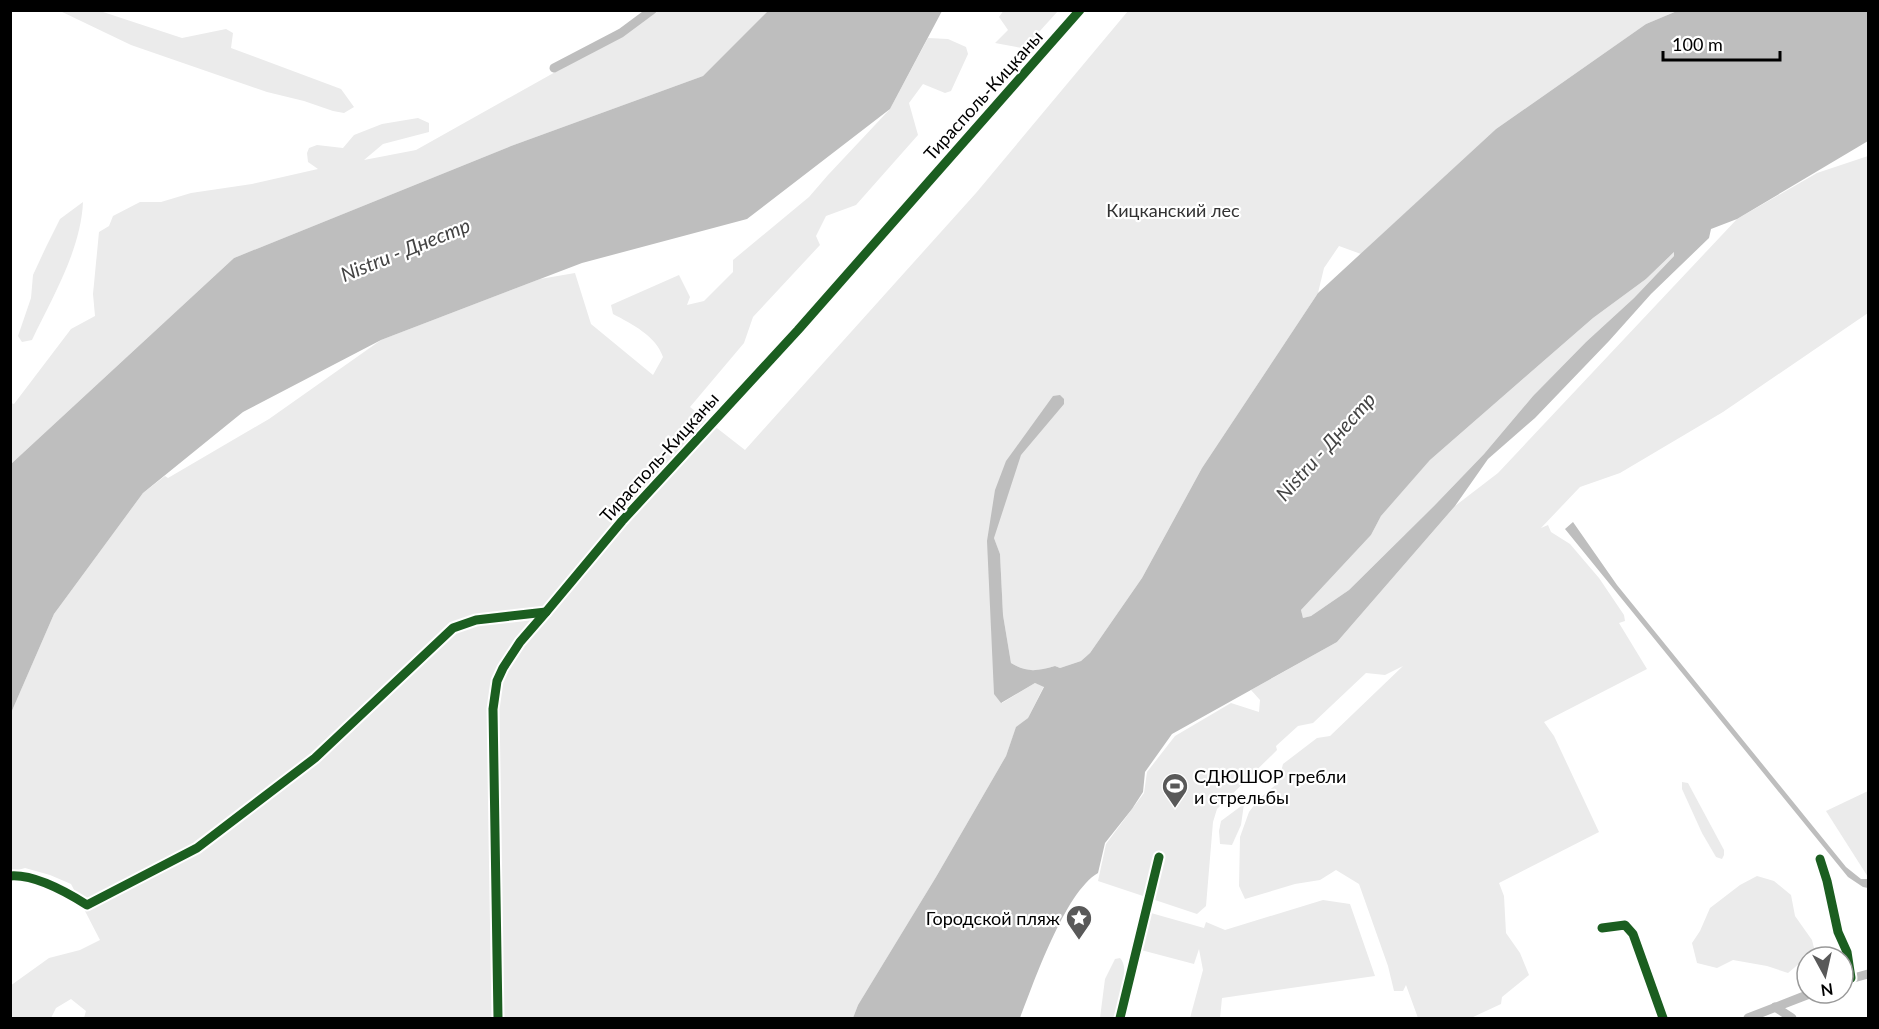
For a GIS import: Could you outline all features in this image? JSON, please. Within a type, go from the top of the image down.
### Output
[{"type":"street","points":[[554,68],[621,33],[652,10]]},
{"type":"street","name":"Тирасполь-Кицканы","points":[[498,1018],[494,699],[502,668],[520,642],[622,521],[798,330],[1080,10]]},
{"type":"street","points":[[10,876],[35,879],[87,905],[197,848],[315,758],[453,628],[476,620],[546,612]]},
{"type":"street","points":[[1120,1018],[1159,857]]},
{"type":"street","points":[[1820,859],[1838,932],[1844,945]]},
{"type":"street","points":[[1602,928],[1625,925],[1633,934],[1663,1018]]},
{"type":"street","points":[[1748,1018],[1795,999]]},
{"type":"street","points":[[1775,1007],[1792,1018]]},
{"type":"green space","points":[[58,10],[100,11],[182,38],[226,29],[233,33],[231,48],[341,89],[354,107],[344,113],[267,92],[131,45]]},
{"type":"green space","points":[[1004,10],[1058,11],[1022,48],[995,43],[1008,30],[999,17]]},
{"type":"green space","points":[[654,11],[769,11],[703,76],[511,146],[234,258],[11,464],[11,403],[14,404],[71,329],[95,316],[93,294],[99,232],[109,226],[113,216],[140,202],[161,202],[191,193],[252,184],[318,169],[308,162],[309,148],[317,145],[343,148],[354,135],[382,124],[418,118],[429,123],[429,132],[383,144],[364,160],[416,150],[616,38]]},
{"type":"green space","name":"Кицканский лес","points":[[1128,11],[1677,11],[1646,24],[1496,129],[1361,254],[1339,246],[1324,268],[1318,293],[1202,468],[1142,578],[1090,653],[1081,661],[1060,668],[1055,666],[1033,670],[1011,663],[1003,615],[1000,554],[994,538],[1002,703],[1035,683],[1044,686],[1028,718],[1016,728],[1006,756],[858,1005],[853,1018],[84,1018],[86,1011],[71,999],[56,1008],[51,1018],[12,1018],[10,986],[49,958],[80,950],[100,940],[71,884],[25,868],[11,872],[11,713],[54,614],[143,493],[165,476],[168,478],[269,419],[381,340],[540,279],[575,273],[591,324],[653,375],[663,357],[660,350],[642,331],[613,314],[611,305],[679,275],[690,297],[687,305],[704,301],[733,272],[733,260],[809,197],[890,109],[928,38],[948,39],[966,47],[968,54],[951,91],[945,93],[923,84],[909,103],[918,135],[856,205],[826,216],[816,236],[820,245],[753,317],[744,343],[690,407],[745,450],[976,193]]},
{"type":"green space","points":[[1868,156],[1868,313],[1723,412],[1620,473],[1580,487],[1541,528],[1548,525],[1551,532],[1570,544],[1599,578],[1624,615],[1625,621],[1619,623],[1647,669],[1544,722],[1554,736],[1599,832],[1499,883],[1504,896],[1506,933],[1520,953],[1529,975],[1502,997],[1501,1004],[1471,1018],[1418,1018],[1406,985],[1403,991],[1394,991],[1388,966],[1359,884],[1336,870],[1320,880],[1295,884],[1245,899],[1239,886],[1240,837],[1249,812],[1258,800],[1278,783],[1283,764],[1317,738],[1330,736],[1403,666],[1385,675],[1366,673],[1313,723],[1298,726],[1276,746],[1277,750],[1217,809],[1213,822],[1206,906],[1197,914],[1098,881],[1106,844],[1144,793],[1147,772],[1175,736],[1231,703],[1259,712],[1260,700],[1251,690],[1337,642],[1455,506],[1498,473],[1737,219],[1817,173]]},
{"type":"green space","points":[[83,202],[77,238],[64,273],[32,340],[22,342],[18,336],[31,298],[33,275],[60,219]]},
{"type":"green space","points":[[1675,251],[1674,256],[1634,298],[1586,342],[1533,396],[1484,454],[1434,506],[1349,590],[1311,616],[1303,618],[1301,610],[1371,535],[1381,516],[1430,460],[1593,318],[1646,279]]},
{"type":"green space","points":[[1682,782],[1688,783],[1724,850],[1722,859],[1716,857],[1702,833],[1682,789]]},
{"type":"green space","points":[[1868,791],[1868,877],[1826,811]]},
{"type":"green space","points":[[1244,804],[1241,825],[1232,845],[1220,844],[1221,821]]},
{"type":"green space","points":[[1757,876],[1774,881],[1791,895],[1795,916],[1813,945],[1795,945],[1795,967],[1788,973],[1767,966],[1733,960],[1717,968],[1697,963],[1692,943],[1710,908],[1740,885]]},
{"type":"green space","points":[[1323,900],[1350,904],[1375,976],[1222,998],[1220,1018],[1190,1018],[1203,970],[1199,949],[1194,964],[1141,950],[1151,913],[1204,928],[1206,922],[1225,930]]},
{"type":"green space","points":[[1120,958],[1123,963],[1124,978],[1115,1018],[1100,1018],[1105,979],[1115,959]]},
{"type":"water","name":"Nistru - Днестр","points":[[769,10],[942,11],[890,109],[747,219],[582,263],[381,340],[243,412],[143,493],[54,614],[11,713],[11,464],[234,258],[511,146],[703,76]]},
{"type":"water","name":"Nistru - Днестр","points":[[1677,11],[1868,11],[1868,141],[1737,219],[1711,229],[1709,238],[1651,294],[1535,418],[1488,459],[1455,506],[1337,642],[1172,734],[1145,772],[1143,792],[1105,843],[1098,873],[1086,883],[1063,918],[1042,961],[1020,1018],[853,1018],[858,1005],[1006,756],[1016,727],[1028,718],[1044,687],[1035,683],[1001,703],[994,694],[987,541],[995,490],[1006,461],[1053,396],[1060,395],[1064,399],[1064,404],[1021,455],[994,538],[1000,554],[1003,615],[1011,663],[1032,670],[1055,666],[1060,668],[1081,661],[1090,653],[1142,578],[1202,468],[1318,293],[1496,129],[1646,24]],"holes":[[[1674,252],[1674,256],[1533,396],[1484,454],[1349,590],[1311,616],[1303,618],[1301,610],[1371,535],[1381,516],[1430,460],[1593,318],[1646,279]]]},
{"type":"water","points":[[1573,522],[1617,585],[1846,867],[1861,879],[1868,879],[1868,888],[1848,877],[1565,529]]},
{"type":"cycle path","points":[[498,1018],[493,709],[497,681],[503,668],[520,642],[622,521],[798,330],[1080,10]]},
{"type":"cycle path","points":[[10,876],[40,881],[87,905],[197,848],[315,758],[453,628],[476,620],[546,612]]},
{"type":"cycle path","points":[[1120,1018],[1159,857]]},
{"type":"cycle path","points":[[1820,859],[1838,932],[1844,945]]},
{"type":"cycle path","points":[[1602,928],[1625,925],[1633,934],[1663,1018]]},
{"type":"place","name":"СДЮШОР гребли и стрельбы","points":[[1175,809]]},
{"type":"place","name":"Городской пляж","points":[[1079,941]]}]
